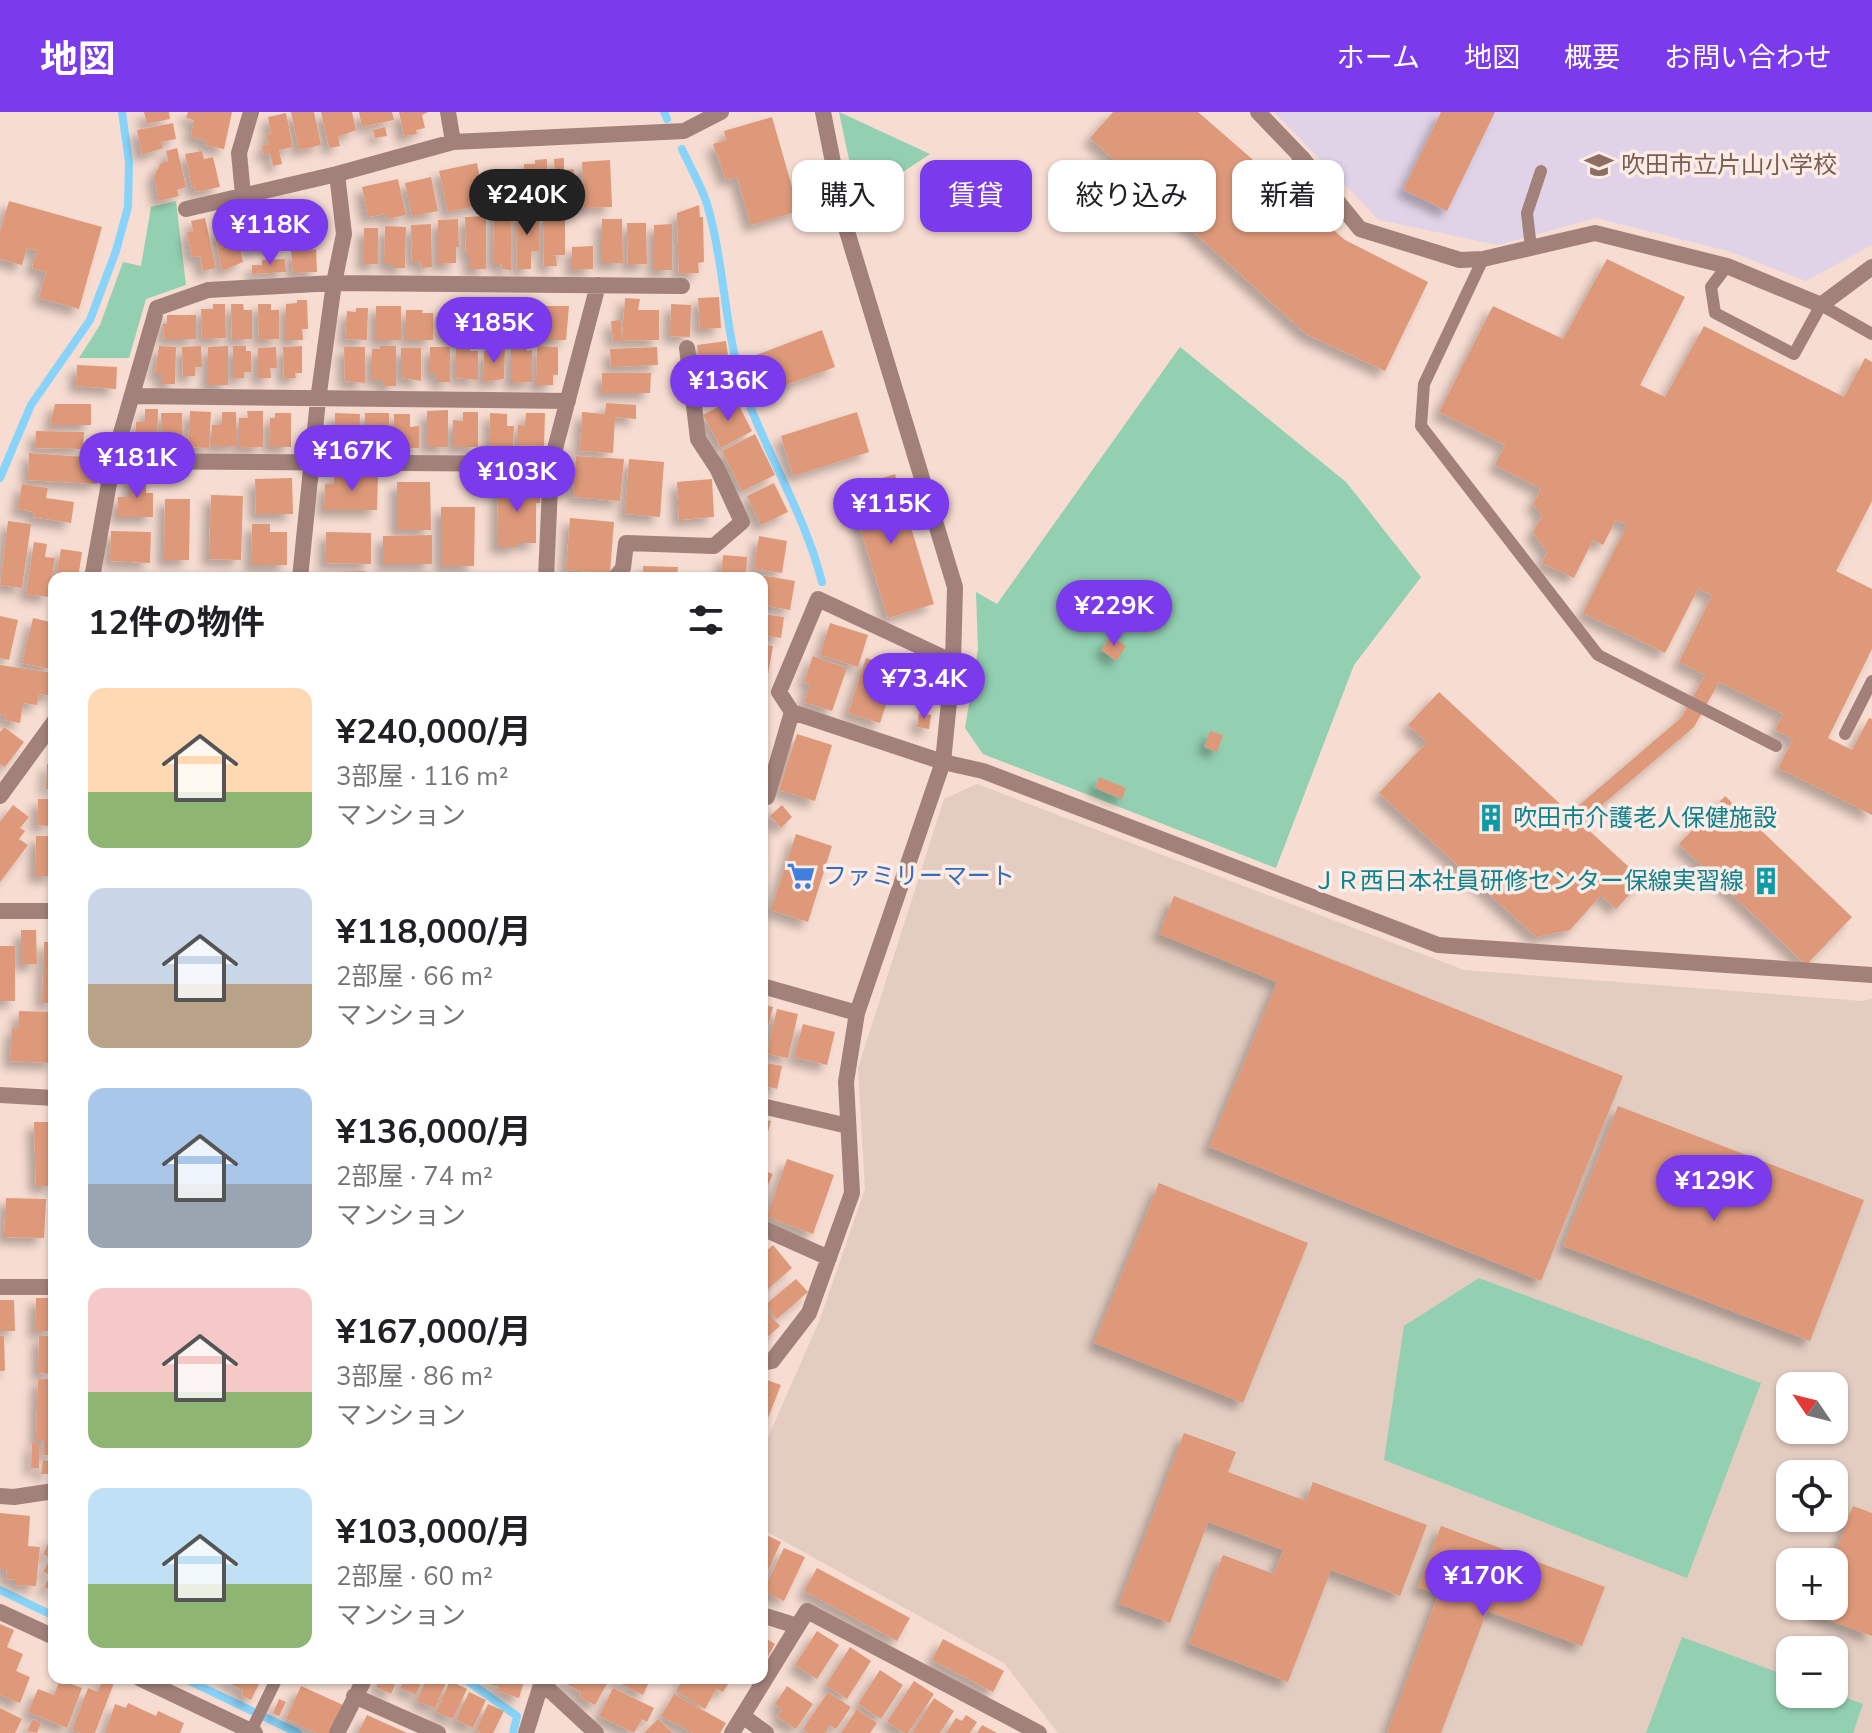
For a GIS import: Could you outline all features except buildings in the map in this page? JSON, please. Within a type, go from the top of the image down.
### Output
[{"type":"street","points":[[243,195],[239,153],[251,112]]},
{"type":"street","points":[[448,112],[453,142]]},
{"type":"street","points":[[186,209],[337,174],[453,142],[684,131],[721,112]]},
{"type":"street","points":[[768,1362],[772,1361],[809,1313],[852,1193],[846,1082],[857,1013],[943,762],[953,662],[955,587],[846,228],[823,112]]},
{"type":"street","points":[[1258,112],[1303,159],[1360,229],[1460,260],[1483,259],[1595,233],[1727,266],[1821,305],[1872,267]]},
{"type":"street","points":[[301,572],[318,400],[344,234],[337,174]]},
{"type":"street","points":[[93,572],[113,461],[157,308],[208,290],[334,283],[682,286]]},
{"type":"street","points":[[546,572],[551,464],[598,285]]},
{"type":"street","points":[[620,572],[626,543],[714,546],[742,522],[717,468],[698,439],[687,348]]},
{"type":"street","points":[[132,396],[568,401]]},
{"type":"street","points":[[113,461],[312,465],[551,464]]},
{"type":"street","points":[[953,662],[818,599],[779,692],[792,712],[943,762],[983,771],[1438,945],[1872,975]]},
{"type":"street","points":[[768,794],[792,712]]},
{"type":"street","points":[[0,796],[48,730]]},
{"type":"street","points":[[0,911],[48,911]]},
{"type":"street","points":[[768,988],[857,1013]]},
{"type":"street","points":[[0,1095],[48,1098]]},
{"type":"street","points":[[768,1107],[848,1126]]},
{"type":"street","points":[[768,1231],[829,1258]]},
{"type":"street","points":[[0,1287],[48,1287]]},
{"type":"street","points":[[0,1496],[48,1492]]},
{"type":"street","points":[[768,1676],[807,1611],[1039,1733]]},
{"type":"street","points":[[0,1612],[48,1634]]},
{"type":"street","points":[[768,1617],[797,1626]]},
{"type":"street","points":[[152,1684],[253,1729]]},
{"type":"street","points":[[337,1733],[361,1684]]},
{"type":"street","points":[[526,1733],[541,1684]]},
{"type":"street","points":[[546,1684],[596,1733]]},
{"type":"street","points":[[732,1733],[763,1684]]},
{"type":"street","points":[[354,1696],[438,1733]]},
{"type":"street","points":[[744,1717],[766,1733]]},
{"type":"lane","points":[[1531,248],[1527,213],[1541,171]]},
{"type":"lane","points":[[1483,259],[1424,384],[1421,426],[1598,655],[1776,746]]},
{"type":"lane","points":[[1727,266],[1711,287],[1715,313],[1794,354],[1821,305],[1872,334]]},
{"type":"lane","points":[[1845,734],[1872,681]]},
{"type":"lane","points":[[253,1729],[274,1684]]},
{"type":"shaded area","name":"吹田市立片山小学校","points":[[1274,112],[1872,112],[1872,245],[1806,281],[1728,251],[1596,218],[1498,245],[1379,220],[1344,184],[1344,160],[1321,160]]},
{"type":"shaded area","points":[[977,784],[1464,970],[1862,1001],[1872,999],[1872,1733],[1058,1733],[1004,1663],[768,1532],[768,1437],[820,1319],[865,1189],[858,1068],[944,799]]},
{"type":"green space","points":[[839,112],[930,154],[904,171],[904,160],[849,160]]},
{"type":"green space","points":[[176,201],[186,285],[146,299],[129,358],[79,358],[100,325],[123,262],[141,266],[151,207]]},
{"type":"green space","points":[[1180,347],[1346,482],[1421,577],[1354,665],[1276,868],[983,754],[965,728],[978,649],[976,592],[997,604]]},
{"type":"green space","points":[[1479,1278],[1761,1383],[1687,1578],[1384,1460],[1404,1326]]},
{"type":"green space","points":[[1682,1637],[1776,1672],[1776,1708],[1848,1708],[1848,1698],[1863,1704],[1853,1733],[1646,1733]]},
{"type":"waterway","points":[[0,478],[31,405],[90,320],[116,251],[128,207],[129,162],[122,112]]},
{"type":"waterway","points":[[664,112],[667,119]]},
{"type":"waterway","points":[[682,149],[705,197],[713,227],[732,344],[744,390],[806,533],[822,582]]},
{"type":"waterway","points":[[0,1590],[48,1613]]},
{"type":"waterway","points":[[196,1684],[298,1733]]},
{"type":"waterway","points":[[472,1684],[517,1716],[513,1733]]},
{"type":"place","name":"吹田市立片山小学校","points":[[1599,165]]},
{"type":"place","name":"吹田市介護老人保健施設","points":[[1491,818]]},
{"type":"place","name":"ファミリーマート","points":[[801,876]]},
{"type":"place","name":"ＪＲ西日本社員研修センター保線実習線","points":[[1766,881]]}]
